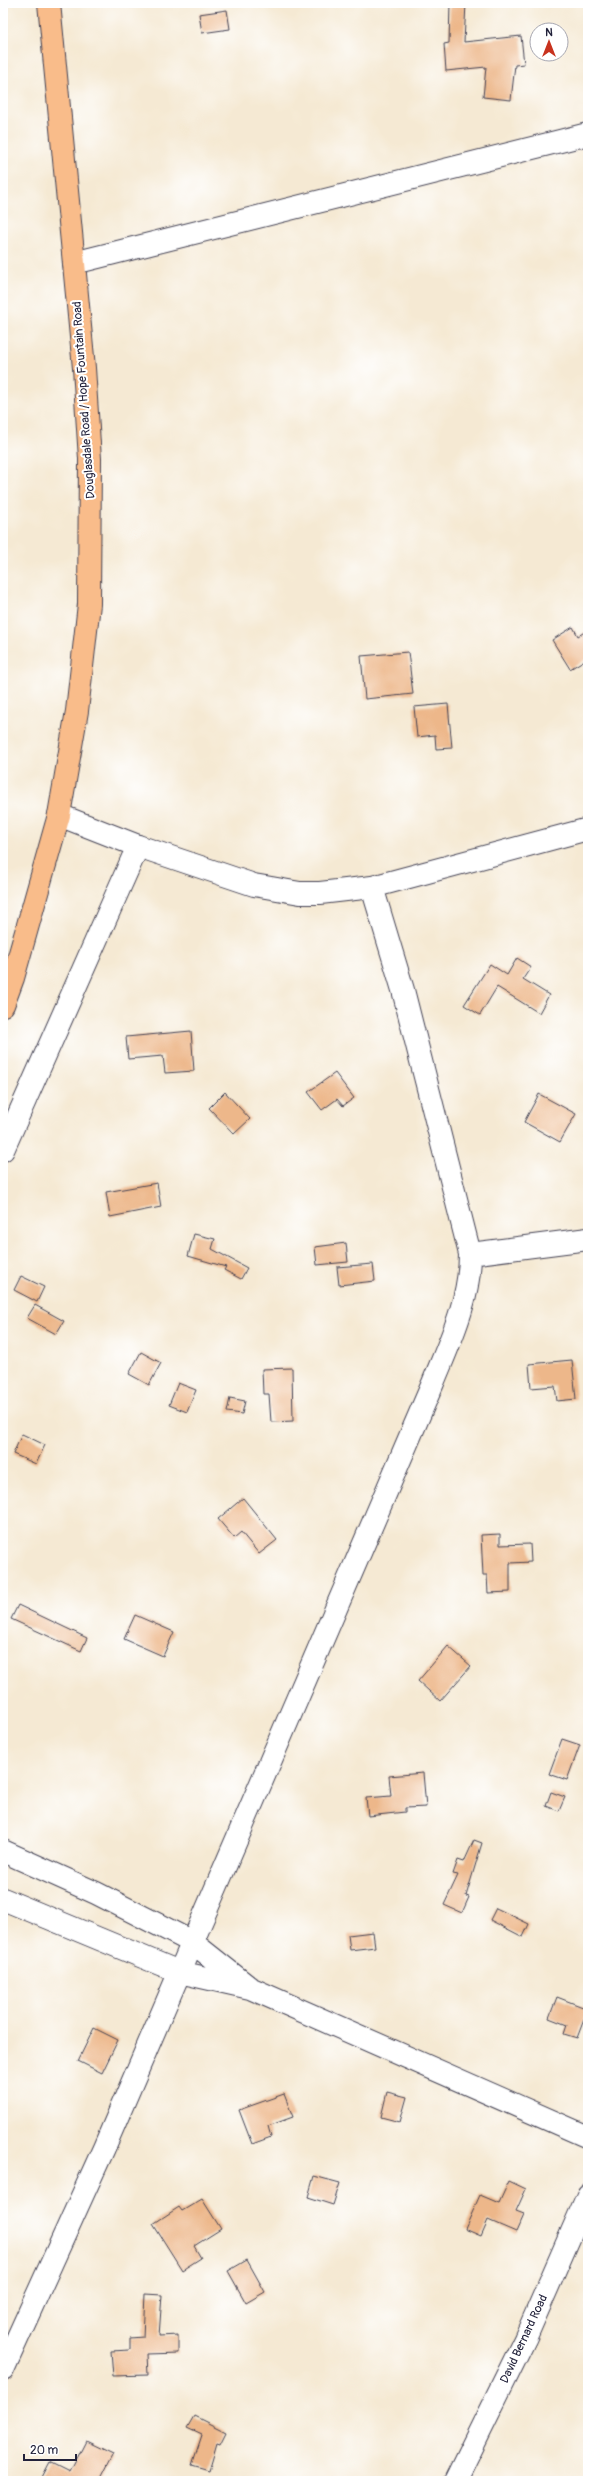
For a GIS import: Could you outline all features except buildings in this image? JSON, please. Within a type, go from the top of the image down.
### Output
[{"type":"main road","name":"Douglasdale Road / Hope Fountain Road","points":[[3,1005],[13,978],[59,815],[84,663],[89,604],[91,538],[90,459],[74,263],[49,3]]},
{"type":"street","points":[[74,263],[588,134]]},
{"type":"street","points":[[59,815],[138,846],[254,885],[283,891],[320,893],[372,887],[588,829]]},
{"type":"street","points":[[3,1150],[138,846]]},
{"type":"street","points":[[3,2370],[104,2148],[433,1383],[464,1303],[470,1254],[404,990],[372,887]]},
{"type":"street","points":[[470,1254],[588,1239]]},
{"type":"street","points":[[3,1851],[96,1893],[192,1942],[250,1988]]},
{"type":"street","points":[[3,1899],[179,1972],[250,1988],[588,2137]]},
{"type":"street","name":"David Bernard Road","points":[[455,2481],[526,2339],[588,2195]]}]
